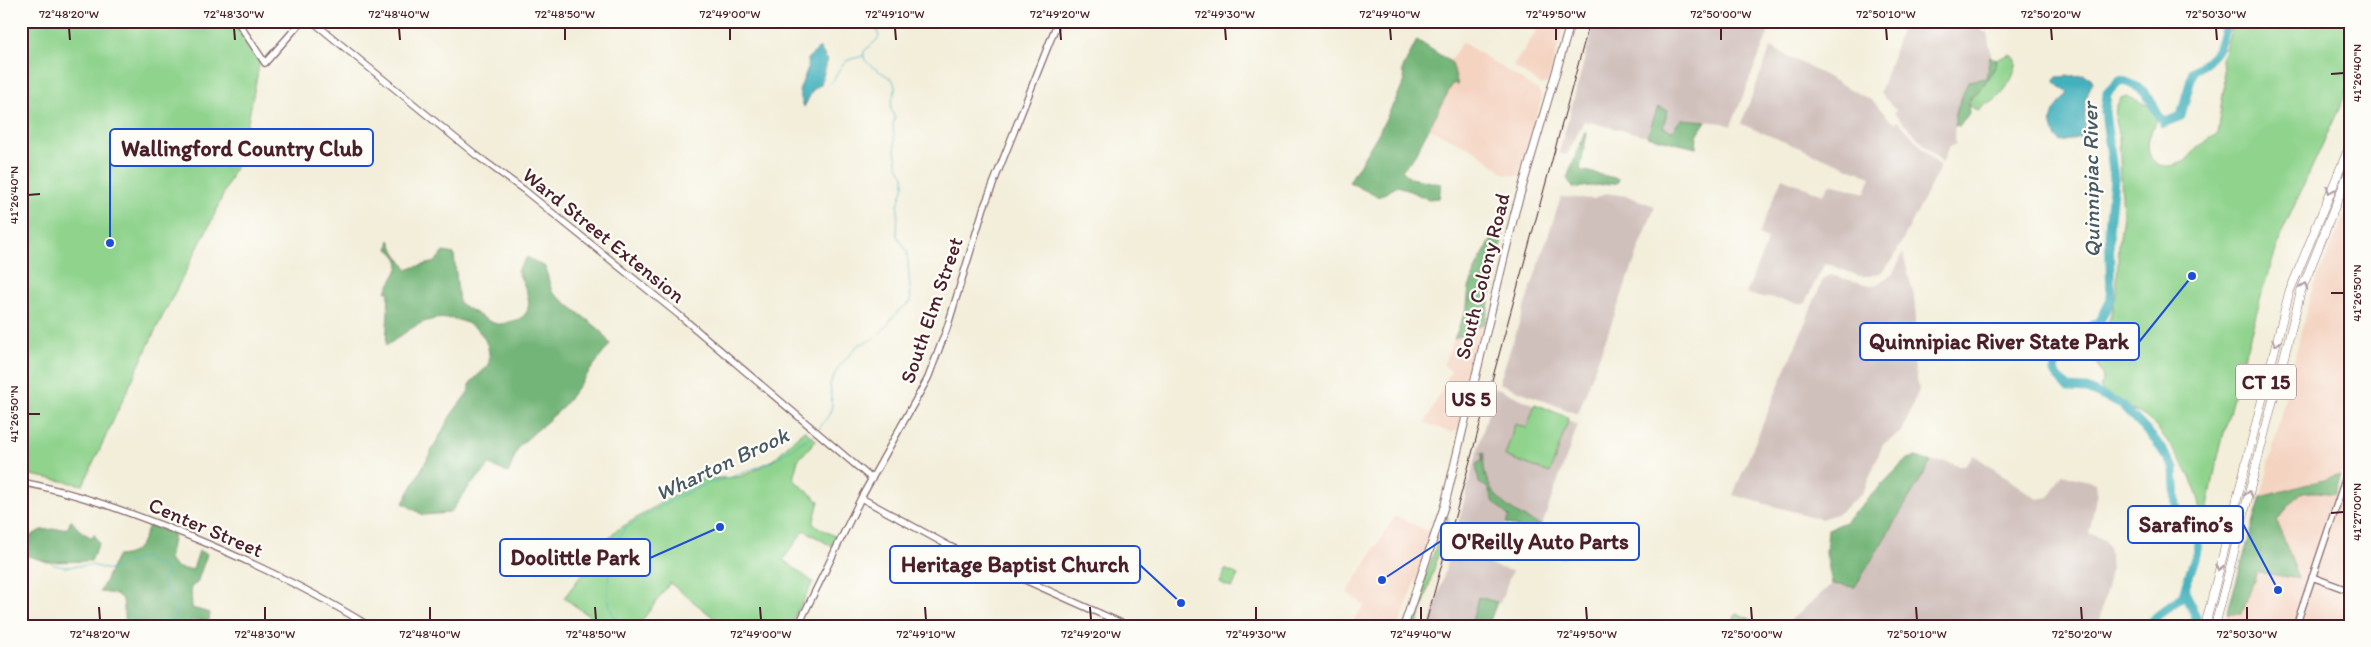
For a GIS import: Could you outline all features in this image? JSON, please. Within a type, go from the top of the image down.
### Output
[{"type":"highway","name":"CT 15","points":[[2204,626],[2289,293],[2350,145]]},
{"type":"highway","name":"CT 15","points":[[2215,626],[2301,291],[2350,169]]},
{"type":"main road","points":[[237,21],[265,63],[302,21]]},
{"type":"main road","name":"Ward Street Extension","points":[[312,21],[476,155],[524,190],[679,315],[872,480]]},
{"type":"main road","name":"South Elm Street","points":[[798,626],[861,498],[934,366],[975,233],[1058,21]]},
{"type":"main road","name":"South Colony Road","points":[[1404,626],[1445,504],[1515,212],[1571,21]]},
{"type":"main road","points":[[2296,626],[2350,465]]},
{"type":"main road","name":"Center Street","points":[[21,482],[83,496],[230,552],[299,586],[369,626]]},
{"type":"main road","points":[[861,498],[951,547],[1128,626]]},
{"type":"main road","points":[[2312,577],[2350,591]]},
{"type":"shaded area","points":[[1543,21],[1565,21],[1548,82],[1542,85],[1513,66]]},
{"type":"shaded area","points":[[1595,21],[1773,21],[1731,126],[1723,123],[1681,119],[1672,131],[1663,127],[1659,107],[1647,136],[1584,121],[1567,155],[1559,153]]},
{"type":"shaded area","points":[[1904,21],[1962,21],[1987,33],[1991,53],[1986,78],[1968,81],[1955,115],[1954,140],[1956,144],[1949,147],[1942,163],[1894,113],[1896,110],[1880,93]]},
{"type":"shaded area","points":[[1462,42],[1539,91],[1542,97],[1519,176],[1505,174],[1478,152],[1428,128],[1453,82],[1457,84],[1450,61]]},
{"type":"shaded area","points":[[1771,47],[1873,101],[1891,121],[1895,123],[1898,121],[1940,167],[1892,261],[1880,273],[1869,276],[1859,276],[1825,263],[1804,304],[1746,294],[1768,239],[1758,235],[1782,178],[1823,195],[1830,184],[1865,193],[1871,177],[1741,124]]},
{"type":"shaded area","points":[[1606,193],[1627,196],[1655,206],[1578,414],[1499,383],[1561,197],[1595,199]]},
{"type":"shaded area","points":[[2350,203],[2350,447],[2341,475],[2261,497],[2310,295]]},
{"type":"shaded area","points":[[1903,253],[1914,296],[1916,320],[1912,353],[1919,390],[1902,432],[1883,444],[1863,493],[1839,513],[1821,519],[1733,495],[1823,280],[1830,275],[1874,286],[1893,274]]},
{"type":"shaded area","points":[[1485,323],[1459,428],[1452,433],[1425,423],[1451,371],[1443,365],[1454,339]]},
{"type":"shaded area","points":[[1495,387],[1578,425],[1542,525],[1573,539],[1564,559],[1534,547],[1538,535],[1506,524],[1489,565],[1512,571],[1500,603],[1497,603],[1488,626],[1430,626]]},
{"type":"shaded area","points":[[1974,455],[2037,499],[2049,497],[2062,474],[2096,483],[2097,492],[2089,533],[2104,540],[2109,546],[2111,571],[2099,621],[2114,623],[2114,626],[1784,626],[1832,584],[1855,587],[1931,462],[1945,461],[1963,466]]},
{"type":"shaded area","points":[[2350,482],[2350,626],[2224,626],[2227,614],[2242,614],[2277,521],[2296,497],[2306,491],[2345,496]]},
{"type":"shaded area","points":[[1395,516],[1430,532],[1427,550],[1399,626],[1350,626],[1364,605],[1347,593]]},
{"type":"green space","points":[[21,21],[233,21],[260,61],[242,152],[211,222],[156,329],[83,485],[21,473]]},
{"type":"green space","points":[[2234,21],[2350,21],[2350,85],[2283,230],[2264,286],[2233,397],[2216,465],[2206,517],[2200,513],[2200,503],[2196,490],[2181,461],[2161,433],[2144,416],[2114,401],[2104,393],[2100,387],[2103,378],[2092,347],[2110,318],[2116,296],[2119,244],[2123,216],[2119,137],[2115,121],[2116,107],[2121,98],[2126,96],[2146,104],[2157,115],[2148,145],[2149,153],[2156,163],[2168,166],[2181,163],[2187,159],[2205,142],[2217,134],[2224,87],[2222,58]]},
{"type":"green space","points":[[1417,40],[1452,63],[1458,85],[1453,83],[1413,158],[1402,170],[1410,178],[1441,184],[1439,198],[1428,199],[1398,186],[1378,197],[1349,182],[1378,134],[1405,81],[1402,70]]},
{"type":"green space","points":[[2010,54],[2016,59],[2016,65],[2012,78],[2004,91],[1994,101],[1989,104],[1986,103],[1979,111],[1969,106],[1972,96],[1979,92],[1997,64],[1996,60]]},
{"type":"green space","points":[[1990,56],[1996,60],[1997,64],[1979,92],[1972,96],[1968,102],[1969,113],[1960,126],[1955,125],[1955,115],[1968,81],[1986,78]]},
{"type":"green space","points":[[1658,107],[1668,110],[1663,127],[1672,131],[1681,119],[1706,121],[1697,135],[1696,148],[1647,136]]},
{"type":"green space","points":[[1585,132],[1587,133],[1580,170],[1619,179],[1617,183],[1573,188],[1567,178]]},
{"type":"green space","points":[[1501,223],[1504,230],[1485,323],[1454,339],[1467,307],[1469,288],[1478,263]]},
{"type":"green space","points":[[390,240],[395,252],[407,269],[435,262],[443,252],[454,254],[459,303],[483,318],[497,324],[521,318],[526,313],[528,307],[527,293],[517,271],[527,257],[545,267],[552,292],[599,329],[610,344],[561,409],[519,446],[508,473],[490,465],[469,487],[450,513],[423,515],[403,503],[451,415],[469,391],[470,383],[489,365],[489,351],[485,339],[468,323],[444,318],[419,324],[386,346],[389,292],[386,292],[399,265],[398,260],[388,249]]},
{"type":"green space","points":[[1535,404],[1567,417],[1568,421],[1550,473],[1505,456],[1515,424],[1527,428]]},
{"type":"green space","points":[[804,430],[816,440],[798,460],[793,479],[819,501],[813,524],[836,537],[831,546],[804,530],[783,560],[813,582],[790,626],[724,626],[670,583],[638,626],[604,626],[564,598],[614,532],[696,481],[738,477],[749,473],[774,459]]},
{"type":"green space","points":[[1482,453],[1484,453],[1485,472],[1490,487],[1500,499],[1526,519],[1573,539],[1571,543],[1542,532],[1538,536],[1506,523],[1509,517],[1493,501],[1488,488],[1479,483],[1476,464],[1482,461]]},
{"type":"green space","points":[[1916,457],[1931,462],[1855,587],[1832,584],[1826,553],[1828,529],[1845,522],[1907,459]]},
{"type":"green space","points":[[2341,475],[2335,494],[2306,492],[2300,494],[2290,503],[2277,521],[2299,579],[2257,572],[2242,614],[2227,614],[2261,497]]},
{"type":"green space","points":[[1446,517],[1449,518],[1417,626],[1409,626]]},
{"type":"green space","points":[[71,520],[86,534],[93,538],[94,534],[99,543],[91,561],[48,562],[21,554],[27,538],[41,530],[68,528]]},
{"type":"green space","points":[[149,525],[174,534],[169,560],[177,567],[193,569],[199,551],[207,554],[197,583],[191,587],[192,608],[210,613],[209,620],[190,621],[189,626],[126,626],[123,600],[116,594],[100,592],[117,556],[130,553],[139,547]]},
{"type":"green space","points":[[1225,569],[1238,575],[1232,588],[1219,582]]},
{"type":"green space","points":[[1478,597],[1497,602],[1488,626],[1471,626]]},
{"type":"green space","points":[[1736,613],[1766,626],[1732,626]]},
{"type":"water","points":[[820,48],[827,60],[821,84],[813,90],[804,107],[799,91],[807,70],[808,58]]},
{"type":"water","points":[[2084,75],[2091,78],[2092,83],[2085,101],[2085,136],[2062,142],[2055,137],[2051,121],[2054,111],[2068,93],[2054,80],[2057,77]]},
{"type":"waterway","name":"Wharton Brook","points":[[819,429],[830,413],[832,406],[830,384],[838,368],[858,345],[871,340],[885,328],[898,311],[911,302],[907,251],[897,236],[898,205],[904,185],[904,176],[898,166],[893,124],[895,118],[891,110],[895,84],[890,78],[870,65],[864,57],[865,50],[879,36],[873,21]]},
{"type":"waterway","name":"Quinnipiac River","points":[[2148,626],[2157,616],[2182,597],[2198,544],[2196,532],[2176,506],[2174,468],[2156,441],[2122,405],[2087,389],[2068,388],[2054,372],[2056,359],[2066,342],[2100,321],[2111,300],[2109,228],[2114,178],[2105,112],[2107,93],[2120,80],[2143,91],[2163,123],[2181,116],[2193,71],[2207,61],[2216,51],[2222,39],[2227,21]]},
{"type":"waterway","points":[[829,84],[834,80],[844,63],[864,55]]},
{"type":"waterway","points":[[2075,326],[2084,332]]},
{"type":"waterway","name":"Wharton Brook","points":[[619,626],[610,604],[608,584],[614,554],[624,529],[676,498],[709,483],[729,478],[773,461],[814,434]]},
{"type":"waterway","points":[[53,565],[65,567],[92,565],[109,570],[144,557],[152,563],[162,564],[168,574],[162,580],[164,587],[170,591],[168,596],[179,604],[173,619],[174,626]]},
{"type":"waterway","name":"Quinnipiac River","points":[[2185,591],[2196,618],[2194,626]]},
{"type":"railway","points":[[1425,626],[1590,21]]},
{"type":"place","name":"Wallingford Country Club","points":[[110,243]]},
{"type":"place","name":"Quinnipiac River State Park","points":[[2192,276]]},
{"type":"place","name":"Doolittle Park","points":[[720,527]]},
{"type":"place","name":"O'Reilly Auto Parts","points":[[1382,580]]},
{"type":"place","name":"Sarafino’s","points":[[2278,590]]},
{"type":"place","name":"Heritage Baptist Church","points":[[1181,603]]}]
